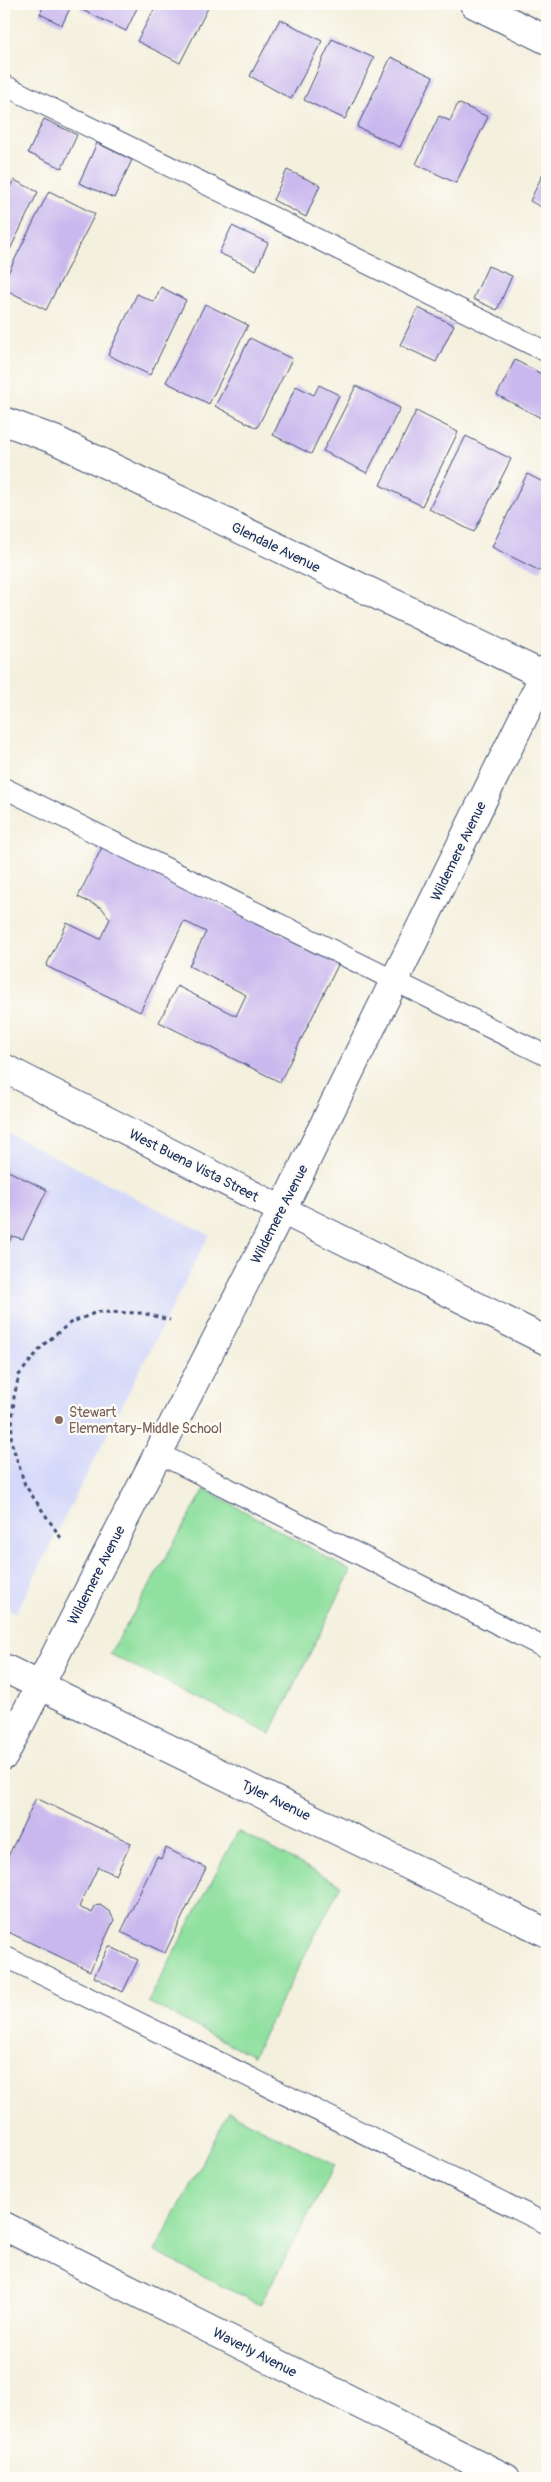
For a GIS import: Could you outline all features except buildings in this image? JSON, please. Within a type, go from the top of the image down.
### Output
[{"type":"street","points":[[474,4],[547,40]]},
{"type":"street","name":"Glendale Avenue","points":[[4,421],[56,440],[546,674]]},
{"type":"street","name":"Wildemere Avenue","points":[[4,1756],[282,1210],[546,674]]},
{"type":"street","name":"West Buena Vista Street","points":[[4,1068],[282,1210],[547,1341]]},
{"type":"street","name":"Tyler Avenue","points":[[4,1668],[547,1933]]},
{"type":"street","name":"Waverly Avenue","points":[[4,2226],[506,2478]]},
{"type":"lane","points":[[4,85],[547,352]]},
{"type":"lane","points":[[4,788],[547,1056]]},
{"type":"lane","points":[[158,1453],[547,1649]]},
{"type":"lane","points":[[4,1956],[547,2224]]},
{"type":"path","points":[[61,1538],[25,1485],[12,1441],[14,1396],[19,1375],[42,1345],[70,1323],[97,1312],[142,1313],[170,1320]]},
{"type":"shaded area","name":"Stewart Elementary-Middle School","points":[[4,1131],[209,1235],[16,1613],[4,1606]]},
{"type":"green space","points":[[205,1489],[351,1571],[270,1734],[110,1654]]},
{"type":"green space","points":[[238,1831],[341,1885],[253,2056],[148,2002]]},
{"type":"green space","points":[[229,2112],[335,2165],[260,2305],[155,2252]]},
{"type":"place","name":"Stewart Elementary-Middle School","points":[[59,1420]]}]
